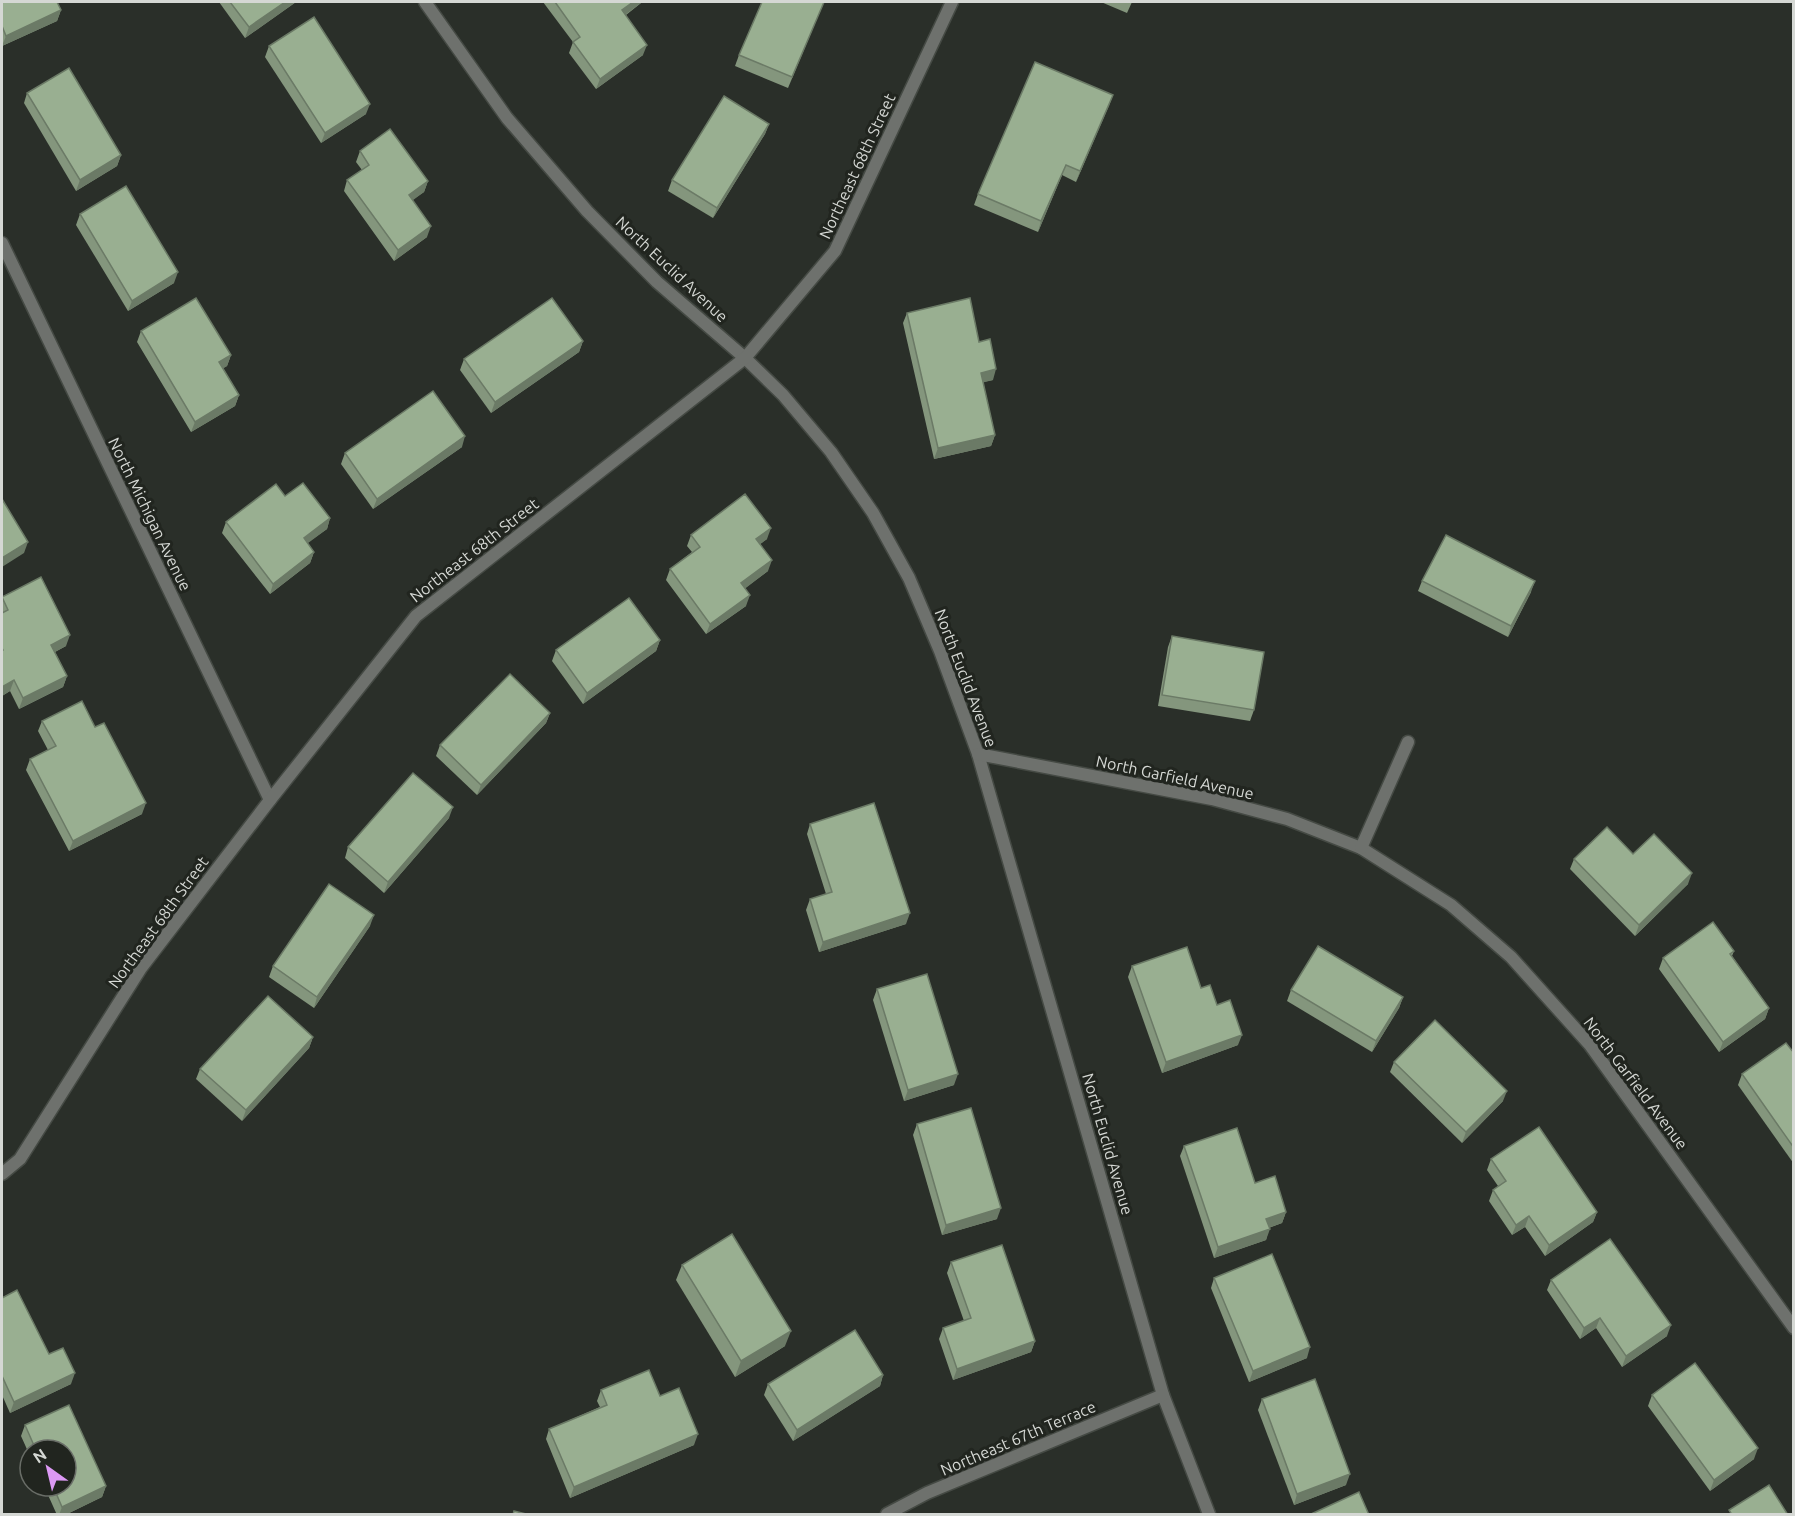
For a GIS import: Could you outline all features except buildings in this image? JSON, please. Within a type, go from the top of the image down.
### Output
[{"type":"street","name":"North Euclid Avenue","points":[[425,2],[507,118],[587,212],[657,282],[745,358],[783,395],[831,452],[873,513],[909,578],[940,651],[978,754],[1163,1395],[1209,1515]]},
{"type":"street","name":"Northeast 68th Street","points":[[2,1174],[20,1159],[141,968],[416,616],[745,358],[835,251],[952,2]]},
{"type":"street","name":"North Michigan Avenue","points":[[2,243],[270,800]]},
{"type":"street","points":[[1361,848],[1408,742]]},
{"type":"street","name":"North Garfield Avenue","points":[[978,754],[1212,799],[1287,819],[1361,848],[1451,905],[1511,957],[1590,1045],[1794,1328]]},
{"type":"street","name":"Northeast 67th Terrace","points":[[887,1515],[927,1493],[1163,1395]]}]
